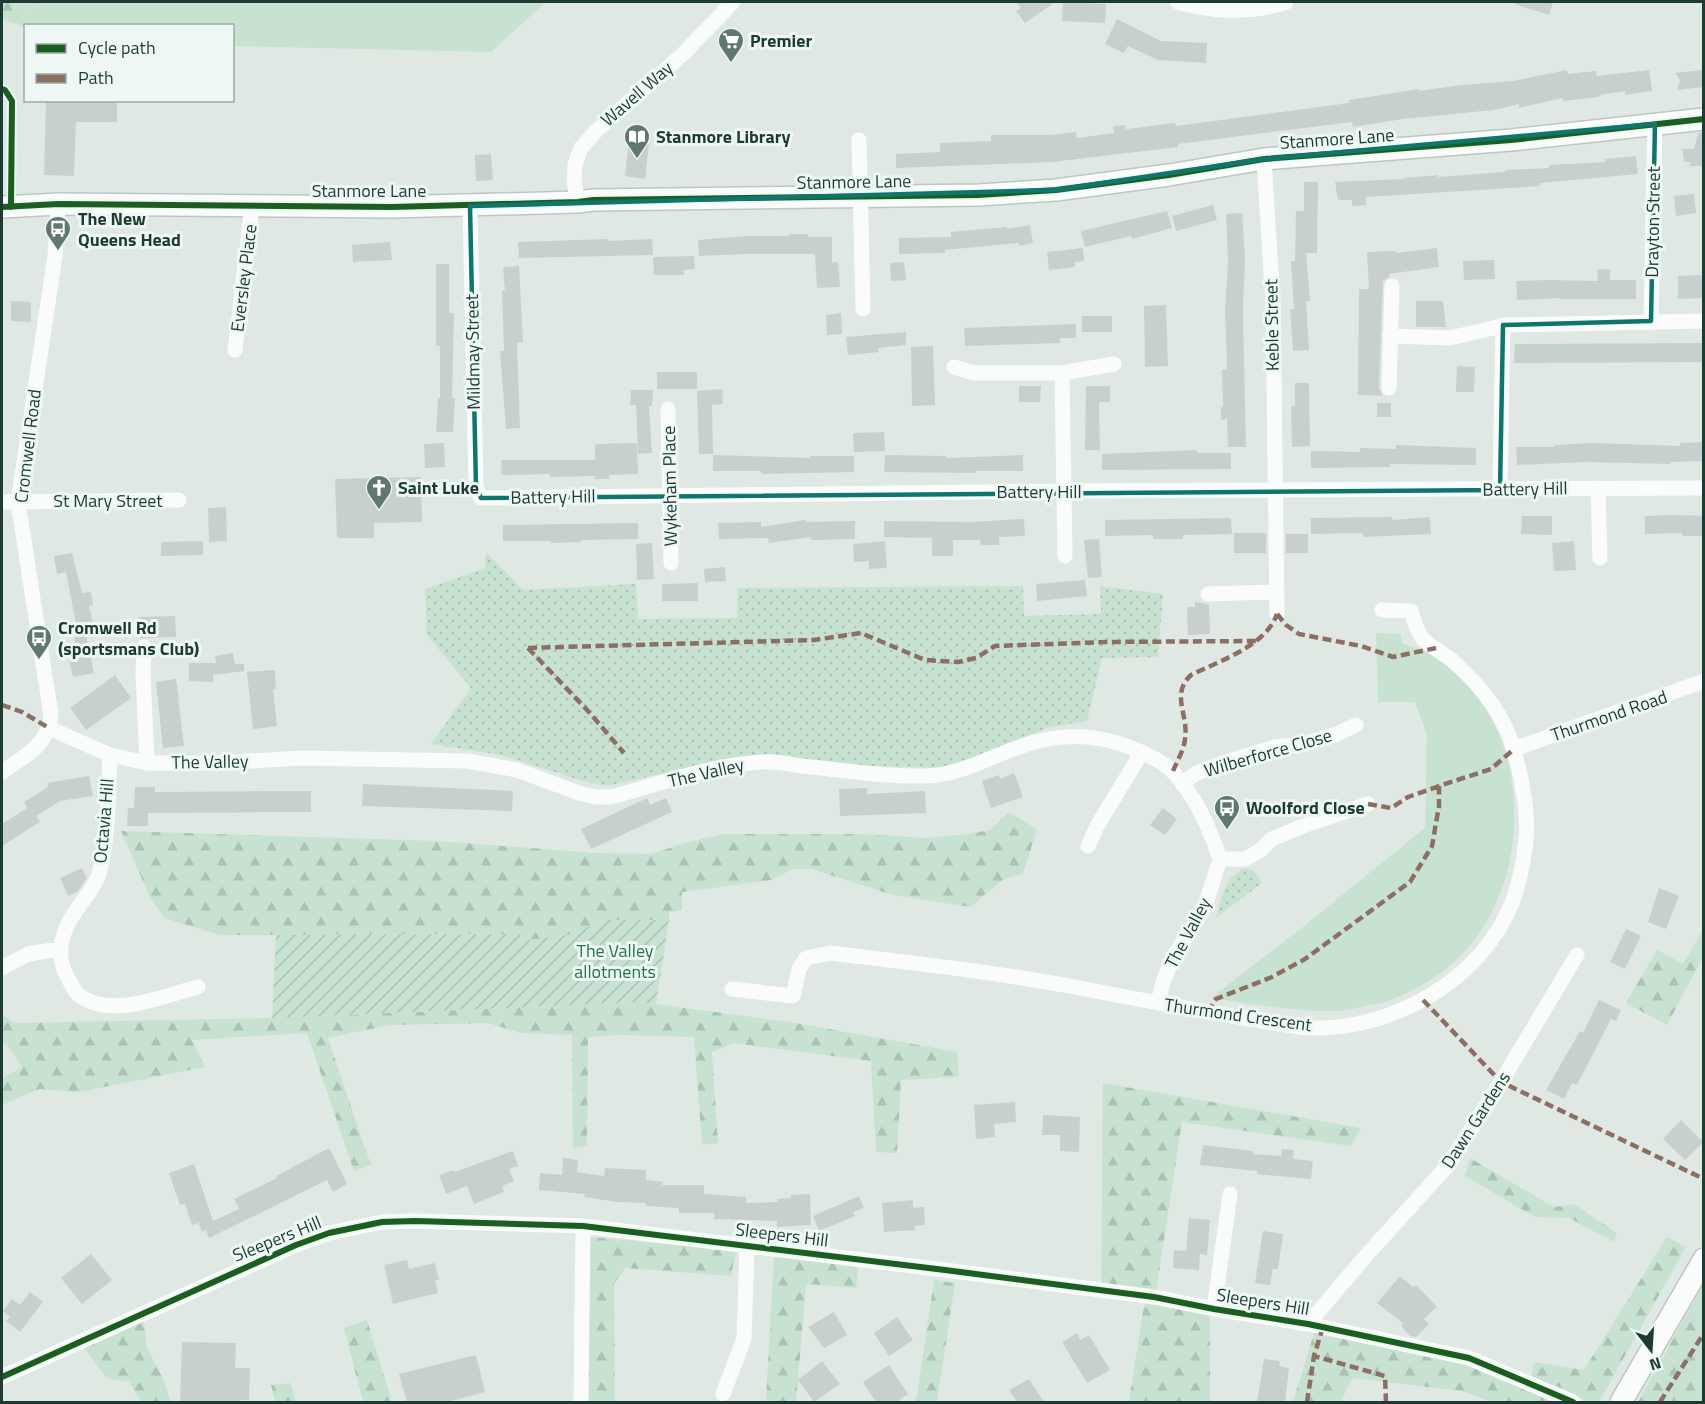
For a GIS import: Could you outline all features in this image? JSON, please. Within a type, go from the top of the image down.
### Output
[{"type":"street","name":"Wavell Way","points":[[578,202],[574,182],[575,164],[581,148],[596,131],[683,54],[733,2]]},
{"type":"street","points":[[1178,2],[1203,7],[1241,9],[1270,8],[1286,2]]},
{"type":"street","name":"Stanmore Lane","points":[[2,207],[58,204],[470,206],[593,200],[978,195],[1056,190],[1169,175],[1264,159],[1510,140],[1704,119]]},
{"type":"street","name":"Drayton Street","points":[[1651,321],[1655,124]]},
{"type":"street","name":"Stanmore Lane","points":[[859,140],[859,196]]},
{"type":"street","name":"Keble Street","points":[[1264,159],[1273,305],[1277,614]]},
{"type":"street","points":[[859,196],[863,309]]},
{"type":"street","name":"Cromwell Road","points":[[49,728],[51,715],[18,502],[55,256],[58,204]]},
{"type":"street","name":"Eversley Place","points":[[235,350],[252,206]]},
{"type":"street","name":"Mildmay Street","points":[[470,206],[476,487],[481,498]]},
{"type":"street","points":[[1389,388],[1392,286]]},
{"type":"street","points":[[1390,336],[1450,338],[1503,325],[1704,321]]},
{"type":"street","points":[[1500,490],[1503,325]]},
{"type":"street","points":[[954,367],[974,373],[1062,373],[1114,364]]},
{"type":"street","points":[[1062,373],[1065,556]]},
{"type":"street","name":"Wykeham Place","points":[[669,409],[671,563]]},
{"type":"street","points":[[1598,488],[1600,558]]},
{"type":"street","name":"Battery Hill","points":[[481,498],[1065,491],[1704,488]]},
{"type":"street","name":"St Mary Street","points":[[2,502],[179,500]]},
{"type":"street","points":[[1208,594],[1276,592]]},
{"type":"street","name":"Thurmond Crescent","points":[[732,989],[792,996],[799,969],[806,958],[830,953],[1009,975],[1158,1003],[1312,1028],[1345,1026],[1400,1011],[1423,1000],[1456,978],[1476,959],[1512,904],[1527,838],[1524,805],[1514,749],[1492,703],[1475,682],[1424,640],[1411,610],[1382,610]]},
{"type":"street","points":[[144,647],[142,673],[147,763]]},
{"type":"street","name":"Thurmond Road","points":[[1514,749],[1704,681]]},
{"type":"street","name":"Wilberforce Close","points":[[1182,784],[1195,774],[1217,765],[1275,747],[1304,744],[1356,726]]},
{"type":"street","points":[[2,772],[33,751],[44,740],[49,728]]},
{"type":"street","name":"The Valley","points":[[49,728],[110,755],[147,763],[216,763],[303,758],[467,761],[517,770],[579,793],[604,797],[631,792],[726,766],[764,762],[862,774],[945,775],[972,767],[1026,744],[1060,737],[1081,736],[1114,740],[1142,752],[1172,770],[1198,806],[1220,859],[1207,900],[1173,957],[1158,1003]]},
{"type":"street","points":[[1088,846],[1097,826],[1142,752]]},
{"type":"street","name":"Octavia Hill","points":[[59,949],[65,929],[98,877],[103,847],[110,755]]},
{"type":"street","points":[[1220,859],[1245,859],[1261,850],[1272,839],[1368,804]]},
{"type":"street","points":[[2,968],[28,954],[59,949],[64,971],[79,995],[105,1006],[121,1006],[161,998],[198,987]]},
{"type":"street","name":"Dawn Gardens","points":[[1308,1324],[1449,1164],[1576,955]]},
{"type":"street","points":[[1214,1309],[1230,1194]]},
{"type":"street","name":"Sleepers Hill","points":[[2,1377],[261,1260],[329,1233],[382,1222],[415,1221],[583,1226],[1131,1294],[1308,1324],[1468,1358],[1573,1402]]},
{"type":"street","points":[[581,1402],[583,1226]]},
{"type":"street","points":[[723,1394],[744,1339],[747,1245]]},
{"type":"street","points":[[1621,1402],[1704,1258]]},
{"type":"highlighted area","points":[[1655,124],[1651,321],[1503,325],[1500,490],[481,498],[476,487],[470,206],[1056,190],[1264,159]]},
{"type":"green space","points":[[2,2],[42,2],[13,23],[2,19]]},
{"type":"green space","points":[[42,2],[546,2],[491,52],[234,46],[234,24],[24,24],[24,28],[13,23]]},
{"type":"green space","points":[[486,552],[523,590],[636,584],[638,619],[737,618],[738,588],[1023,586],[1024,616],[1101,614],[1100,586],[1163,594],[1158,657],[1102,658],[1087,721],[1050,727],[981,755],[940,768],[705,764],[607,786],[580,780],[501,755],[431,744],[471,688],[427,635],[425,589],[485,568]]},
{"type":"green space","points":[[1376,633],[1401,634],[1402,643],[1431,653],[1448,665],[1479,699],[1498,732],[1510,769],[1514,807],[1512,846],[1504,883],[1488,919],[1466,950],[1450,966],[1422,985],[1386,1002],[1346,1010],[1322,1011],[1211,998],[1425,828],[1427,735],[1415,702],[1378,702]]},
{"type":"green space","points":[[1009,812],[1037,829],[1023,874],[1004,879],[970,907],[893,895],[811,869],[793,869],[772,880],[682,892],[682,910],[669,912],[669,920],[602,920],[574,934],[522,941],[520,934],[220,935],[164,918],[150,897],[121,831],[438,841],[595,853],[651,854],[688,842],[725,834],[863,834],[926,838],[969,834],[990,830]]},
{"type":"green space","points":[[1246,868],[1255,872],[1262,883],[1216,918],[1228,882]]},
{"type":"green space","name":"The Valley allotments","points":[[602,920],[669,920],[656,1004],[640,1002],[272,1018],[276,935],[520,934],[522,941],[574,934]]},
{"type":"green space","points":[[1703,930],[1703,957],[1667,1025],[1626,1003],[1657,950],[1683,964]]},
{"type":"green space","points":[[640,1002],[790,1022],[957,1052],[959,1077],[901,1080],[897,1153],[876,1152],[871,1061],[734,1043],[712,1052],[718,1143],[702,1145],[694,1037],[620,1035],[588,1037],[587,1146],[573,1148],[572,1035],[521,1033],[488,1023],[390,1025],[328,1038],[371,1165],[354,1171],[307,1033],[192,1040],[205,1067],[79,1092],[39,1089],[2,1105],[2,1079],[22,1067],[6,1044],[2,1044],[2,1014],[14,1023],[272,1018]]},
{"type":"green space","points":[[1103,1083],[1361,1128],[1351,1146],[1182,1122],[1156,1292],[1101,1284]]},
{"type":"green space","points":[[1470,1158],[1554,1207],[1574,1204],[1617,1233],[1614,1242],[1569,1218],[1535,1217],[1465,1176]]},
{"type":"green space","points":[[590,1237],[736,1250],[731,1276],[625,1268],[614,1284],[615,1402],[587,1402]]},
{"type":"green space","points":[[1667,1237],[1686,1247],[1599,1402],[1588,1402],[1561,1388],[1531,1377],[1534,1362],[1584,1370]]},
{"type":"green space","points":[[774,1255],[858,1267],[856,1288],[806,1284],[796,1402],[766,1402]]},
{"type":"green space","points":[[934,1280],[955,1283],[937,1402],[916,1402]]},
{"type":"green space","points":[[1703,1285],[1703,1402],[1638,1402]]},
{"type":"green space","points":[[1146,1302],[1210,1312],[1210,1402],[1129,1402]]},
{"type":"green space","points":[[143,1317],[147,1348],[162,1376],[171,1402],[141,1402],[129,1382],[106,1378],[82,1344]]},
{"type":"green space","points":[[367,1320],[392,1402],[363,1402],[344,1328]]},
{"type":"green space","points":[[1315,1330],[1449,1358],[1488,1371],[1559,1402],[1492,1402],[1462,1391],[1352,1378],[1341,1402],[1293,1402]]},
{"type":"green space","points":[[291,1383],[296,1402],[275,1402],[271,1385]]},
{"type":"building","points":[[1016,2],[1055,2],[1025,23],[1016,11],[1021,8]]},
{"type":"building","points":[[1063,2],[1106,4],[1105,23],[1062,21]]},
{"type":"building","points":[[1515,2],[1553,2],[1549,15],[1514,4]]},
{"type":"building","points":[[1117,19],[1161,41],[1207,43],[1206,63],[1158,60],[1128,46],[1124,53],[1105,44]]},
{"type":"building","points":[[1567,70],[1568,74],[1596,71],[1597,76],[1649,70],[1652,91],[1625,95],[1625,91],[1563,101],[1563,98],[1519,108],[1519,104],[1494,110],[1403,119],[1353,127],[1352,122],[1052,162],[896,168],[896,154],[940,152],[940,143],[991,141],[991,135],[1051,135],[1076,132],[1077,138],[1114,133],[1113,126],[1125,125],[1126,129],[1175,123],[1176,126],[1349,103],[1349,100],[1419,89],[1419,91],[1513,81]]},
{"type":"building","points":[[1704,70],[1704,87],[1677,90],[1680,80],[1675,73]]},
{"type":"building","points":[[46,102],[117,102],[117,122],[76,122],[74,176],[44,175]]},
{"type":"building","points":[[1704,132],[1704,166],[1689,166],[1691,162],[1684,162],[1682,149],[1694,149],[1698,133]]},
{"type":"building","name":"Stanmore Library","points":[[629,141],[649,143],[645,179],[625,176]]},
{"type":"building","points":[[491,154],[493,180],[476,181],[475,155]]},
{"type":"building","points":[[1636,156],[1638,174],[1540,183],[1540,186],[1366,197],[1366,205],[1352,206],[1352,200],[1338,200],[1335,182],[1505,172],[1505,170],[1549,168],[1549,165],[1605,162],[1605,159]]},
{"type":"building","points":[[1304,182],[1318,182],[1317,253],[1306,253],[1310,301],[1306,301],[1309,350],[1293,351],[1290,309],[1294,309],[1291,261],[1295,261],[1296,211],[1304,211]]},
{"type":"building","points":[[1694,194],[1696,213],[1676,216],[1674,196]]},
{"type":"building","points":[[1213,205],[1217,220],[1176,231],[1172,216]]},
{"type":"building","points":[[1167,211],[1172,228],[1132,239],[1131,236],[1085,247],[1081,231]]},
{"type":"building","points":[[1242,213],[1245,257],[1243,311],[1246,447],[1228,447],[1227,419],[1221,420],[1222,369],[1226,369],[1227,363],[1226,214]]},
{"type":"building","points":[[1030,225],[1033,243],[1019,246],[1019,243],[945,250],[945,253],[899,254],[899,238],[951,237],[951,232],[1007,227],[1007,229]]},
{"type":"building","points":[[789,234],[832,237],[832,263],[838,262],[840,287],[817,288],[815,254],[699,256],[698,240],[746,236],[789,236]]},
{"type":"building","points":[[607,239],[607,241],[652,239],[653,255],[519,258],[518,242]]},
{"type":"building","points":[[390,242],[392,260],[353,262],[352,245]]},
{"type":"building","points":[[1083,248],[1084,261],[1075,262],[1075,267],[1049,270],[1047,252]]},
{"type":"building","points":[[1437,248],[1439,267],[1389,274],[1389,277],[1383,281],[1379,388],[1383,396],[1358,395],[1359,289],[1369,289],[1367,252],[1396,251],[1396,253]]},
{"type":"building","points":[[694,256],[695,269],[683,270],[684,275],[654,275],[653,257]]},
{"type":"building","points":[[1494,260],[1495,279],[1464,280],[1463,261]]},
{"type":"building","points":[[904,262],[906,280],[891,281],[890,263]]},
{"type":"building","points":[[436,264],[449,264],[449,313],[454,313],[453,432],[436,432],[438,398],[440,398],[440,346],[436,346]]},
{"type":"building","points":[[519,266],[523,342],[517,343],[520,428],[506,429],[500,351],[504,351],[503,267]]},
{"type":"building","points":[[1610,269],[1610,280],[1636,280],[1636,299],[1517,300],[1516,281],[1598,281],[1597,270]]},
{"type":"building","points":[[1701,275],[1704,281],[1704,298],[1678,299],[1678,276]]},
{"type":"building","points":[[11,301],[31,302],[31,322],[11,321]]},
{"type":"building","points":[[1416,301],[1443,301],[1446,327],[1416,327]]},
{"type":"building","points":[[1166,305],[1168,366],[1145,367],[1144,306]]},
{"type":"building","points":[[841,313],[842,334],[827,335],[826,315]]},
{"type":"building","points":[[1082,316],[1112,316],[1112,332],[1082,332]]},
{"type":"building","points":[[1076,324],[1076,338],[1060,338],[1060,343],[965,346],[964,328]]},
{"type":"building","points":[[906,332],[906,345],[878,348],[879,352],[848,355],[846,337]]},
{"type":"building","points":[[1704,343],[1704,362],[1514,363],[1515,344]]},
{"type":"building","points":[[933,346],[935,405],[912,406],[911,347]]},
{"type":"building","points":[[1457,366],[1475,367],[1474,392],[1456,392]]},
{"type":"building","points":[[657,372],[697,372],[697,389],[657,389]]},
{"type":"building","points":[[1295,383],[1309,383],[1310,446],[1292,447],[1291,406],[1295,406]]},
{"type":"building","points":[[1019,386],[1041,386],[1040,402],[1019,402]]},
{"type":"building","points":[[1086,386],[1110,386],[1110,402],[1099,402],[1100,450],[1085,450]]},
{"type":"building","points":[[722,389],[723,404],[712,405],[713,454],[699,454],[697,391]]},
{"type":"building","points":[[631,390],[653,390],[652,406],[649,406],[652,453],[638,454],[636,405],[630,405]]},
{"type":"building","points":[[1377,403],[1391,403],[1391,417],[1377,417]]},
{"type":"building","points":[[884,432],[885,451],[854,452],[853,433]]},
{"type":"building","points":[[1704,442],[1704,461],[1670,462],[1670,464],[1587,462],[1517,465],[1516,447],[1554,447],[1554,445],[1592,443],[1680,446],[1680,443]]},
{"type":"building","points":[[444,443],[445,467],[425,468],[424,444]]},
{"type":"building","points":[[637,443],[638,474],[609,475],[609,479],[595,479],[595,476],[550,477],[550,474],[502,475],[501,460],[595,460],[595,444]]},
{"type":"building","points":[[1396,445],[1476,448],[1476,465],[1390,464],[1390,467],[1311,468],[1311,451],[1360,452],[1360,448],[1396,449]]},
{"type":"building","points":[[1197,450],[1197,453],[1231,453],[1231,469],[1102,470],[1102,454]]},
{"type":"building","points":[[713,455],[810,458],[810,456],[854,456],[854,472],[761,474],[761,471],[713,471]]},
{"type":"building","points":[[885,455],[946,456],[946,458],[1023,455],[1023,471],[884,472]]},
{"type":"building","name":"Saint Luke","points":[[421,477],[422,522],[374,523],[374,538],[337,538],[335,479]]},
{"type":"building","points":[[226,507],[227,541],[209,542],[208,508]]},
{"type":"building","points":[[1522,516],[1552,516],[1552,535],[1521,534]]},
{"type":"building","points":[[1645,516],[1704,516],[1704,536],[1682,536],[1682,533],[1645,534]]},
{"type":"building","points":[[1392,517],[1392,520],[1430,517],[1431,534],[1363,537],[1363,533],[1311,534],[1311,518]]},
{"type":"building","points":[[1231,518],[1232,534],[1183,535],[1183,539],[1153,539],[1153,535],[1105,536],[1105,520]]},
{"type":"building","points":[[1024,519],[1025,536],[999,537],[999,545],[981,545],[980,540],[953,540],[953,556],[932,556],[932,538],[884,537],[884,521],[971,522]]},
{"type":"building","points":[[806,520],[806,522],[855,521],[855,539],[811,540],[811,537],[769,543],[768,538],[719,539],[718,523],[761,522],[761,527]]},
{"type":"building","points":[[638,523],[638,539],[551,543],[551,541],[503,541],[503,525]]},
{"type":"building","points":[[1234,533],[1266,533],[1266,553],[1234,553]]},
{"type":"building","points":[[1286,534],[1308,534],[1308,553],[1286,553]]},
{"type":"building","points":[[1099,539],[1102,577],[1088,578],[1084,540]]},
{"type":"building","points":[[203,541],[203,555],[161,556],[161,542]]},
{"type":"building","points":[[885,541],[887,568],[869,569],[869,561],[854,562],[853,544]]},
{"type":"building","points":[[1574,541],[1576,570],[1554,571],[1552,543]]},
{"type":"building","points":[[652,543],[654,579],[637,580],[636,544]]},
{"type":"building","points":[[72,553],[82,593],[91,592],[93,605],[89,606],[95,632],[78,635],[66,572],[57,574],[54,556]]},
{"type":"building","points":[[725,567],[726,581],[705,582],[704,569]]},
{"type":"building","points":[[1085,580],[1087,596],[1037,601],[1036,584]]},
{"type":"building","points":[[698,583],[698,601],[662,601],[662,584]]},
{"type":"building","points":[[1195,602],[1209,604],[1210,634],[1188,635],[1187,607],[1195,607]]},
{"type":"building","points":[[175,616],[176,637],[140,638],[139,617]]},
{"type":"building","points":[[86,635],[94,673],[73,677],[69,660],[79,658],[74,637]]},
{"type":"building","points":[[233,653],[235,664],[244,664],[244,671],[213,675],[213,682],[189,681],[189,663],[216,663],[215,656]]},
{"type":"building","points":[[275,670],[276,689],[273,689],[277,726],[253,729],[247,672]]},
{"type":"building","points":[[115,675],[131,698],[86,730],[70,708]]},
{"type":"building","points":[[176,679],[184,746],[163,748],[156,682]]},
{"type":"building","points":[[1014,773],[1023,797],[991,808],[982,781],[999,775],[1000,779]]},
{"type":"building","points":[[89,776],[93,796],[60,801],[36,816],[40,822],[2,846],[2,824],[27,808],[24,802],[48,787],[47,783]]},
{"type":"building","points":[[363,784],[513,791],[512,811],[362,806]]},
{"type":"building","points":[[135,787],[155,787],[155,792],[311,791],[311,812],[148,813],[148,826],[127,826],[128,808],[134,808]]},
{"type":"building","points":[[867,788],[867,794],[925,791],[926,813],[840,816],[839,789]]},
{"type":"building","points":[[647,798],[650,805],[666,798],[672,812],[591,849],[581,829]]},
{"type":"building","points":[[1163,808],[1177,819],[1165,835],[1150,825]]},
{"type":"building","points":[[82,868],[87,878],[78,891],[68,896],[60,878]]},
{"type":"building","points":[[1659,888],[1679,896],[1666,929],[1648,922]]},
{"type":"building","points":[[1626,929],[1641,936],[1625,969],[1610,962]]},
{"type":"building","points":[[1599,1000],[1621,1010],[1616,1021],[1611,1019],[1577,1085],[1572,1083],[1564,1099],[1546,1090],[1580,1031],[1583,1033]]},
{"type":"building","points":[[1015,1102],[1016,1122],[994,1124],[995,1137],[976,1139],[974,1105]]},
{"type":"building","points":[[1043,1115],[1080,1117],[1079,1152],[1060,1151],[1060,1135],[1042,1135]]},
{"type":"building","points":[[1681,1120],[1703,1142],[1685,1160],[1663,1139]]},
{"type":"building","points":[[1203,1145],[1253,1151],[1253,1154],[1281,1156],[1282,1149],[1294,1150],[1293,1159],[1313,1161],[1311,1179],[1200,1165]]},
{"type":"building","points":[[329,1148],[347,1184],[333,1192],[327,1180],[209,1238],[206,1230],[202,1232],[199,1223],[192,1225],[185,1204],[180,1205],[169,1173],[194,1164],[213,1221],[239,1209],[234,1199],[277,1178],[276,1176]]},
{"type":"building","points":[[513,1151],[518,1166],[509,1169],[514,1181],[502,1186],[504,1192],[474,1204],[467,1186],[446,1194],[439,1175],[454,1170],[455,1172]]},
{"type":"building","points":[[563,1158],[578,1160],[577,1172],[604,1176],[605,1168],[646,1170],[646,1180],[663,1182],[662,1185],[704,1185],[704,1194],[746,1197],[746,1203],[778,1202],[777,1199],[791,1198],[791,1195],[810,1194],[811,1225],[777,1227],[777,1221],[714,1219],[714,1213],[679,1213],[679,1208],[646,1206],[646,1203],[617,1202],[584,1197],[585,1194],[539,1190],[540,1173],[562,1175]]},
{"type":"building","points":[[859,1196],[864,1208],[853,1212],[855,1216],[819,1231],[813,1216]]},
{"type":"building","points":[[913,1200],[913,1208],[924,1207],[925,1225],[915,1226],[915,1230],[884,1232],[882,1203]]},
{"type":"building","points":[[1189,1218],[1210,1220],[1207,1255],[1200,1254],[1199,1270],[1173,1268],[1174,1250],[1186,1251]]},
{"type":"building","points":[[1263,1231],[1283,1234],[1278,1269],[1273,1269],[1270,1285],[1255,1283]]},
{"type":"building","points":[[91,1254],[112,1280],[82,1304],[61,1278]]},
{"type":"building","points":[[407,1260],[409,1269],[435,1263],[439,1280],[435,1280],[438,1293],[393,1304],[384,1265]]},
{"type":"building","points":[[1400,1276],[1413,1287],[1416,1285],[1437,1307],[1424,1319],[1429,1324],[1416,1337],[1410,1336],[1401,1326],[1403,1323],[1377,1303]]},
{"type":"building","points":[[30,1292],[43,1302],[20,1332],[6,1321],[10,1317],[3,1311],[12,1299],[20,1305]]},
{"type":"building","points":[[834,1312],[847,1335],[824,1348],[808,1327]]},
{"type":"building","points":[[897,1317],[913,1340],[889,1356],[874,1333]]},
{"type":"building","points":[[1077,1333],[1080,1340],[1089,1335],[1110,1370],[1087,1383],[1062,1342]]},
{"type":"building","points":[[182,1342],[236,1343],[235,1368],[250,1368],[249,1400],[180,1402]]},
{"type":"building","points":[[476,1355],[485,1392],[447,1402],[407,1402],[399,1374]]},
{"type":"building","points":[[1264,1359],[1280,1361],[1279,1366],[1289,1368],[1285,1402],[1257,1402]]},
{"type":"building","points":[[822,1361],[840,1384],[814,1402],[798,1380]]},
{"type":"building","points":[[889,1365],[908,1394],[896,1402],[876,1402],[863,1382]]},
{"type":"building","points":[[1029,1379],[1044,1402],[1017,1402],[1009,1390]]},
{"type":"marked path","points":[[1277,614],[1286,625],[1299,634],[1361,646],[1393,657],[1436,648]]},
{"type":"marked path","points":[[1173,771],[1185,739],[1186,730],[1181,697],[1185,682],[1191,675],[1252,644],[1263,635],[1277,614]]},
{"type":"marked path","points":[[528,648],[814,640],[861,633],[925,660],[958,662],[976,658],[995,646],[1105,642],[1257,641]]},
{"type":"marked path","points":[[528,648],[589,712],[624,753]]},
{"type":"marked path","points":[[2,705],[22,712],[49,728]]},
{"type":"marked path","points":[[1208,1012],[1216,999],[1272,977],[1305,959],[1410,882],[1432,846],[1439,806],[1439,786],[1491,769],[1514,749]]},
{"type":"marked path","points":[[1368,804],[1391,808],[1408,797],[1439,786]]},
{"type":"marked path","points":[[1423,1000],[1501,1082],[1704,1179]]},
{"type":"marked path","points":[[1323,1327],[1314,1356],[1385,1376],[1386,1402]]},
{"type":"marked path","points":[[1660,1402],[1704,1333]]},
{"type":"marked path","points":[[1307,1402],[1314,1356]]},
{"type":"cycle path","points":[[2,89],[12,101],[11,207]]},
{"type":"cycle path","points":[[2,207],[58,204],[392,207],[593,200],[978,195],[1056,190],[1169,175],[1264,159],[1511,140],[1704,119]]},
{"type":"cycle path","points":[[2,1377],[296,1245],[329,1233],[382,1222],[415,1221],[583,1226],[1154,1297],[1308,1324],[1469,1358],[1573,1402]]},
{"type":"place","name":"Premier","points":[[731,64]]},
{"type":"place","name":"Stanmore Library","points":[[637,160]]},
{"type":"place","name":"The New Queens Head","points":[[58,252]]},
{"type":"place","name":"Saint Luke","points":[[379,511]]},
{"type":"place","name":"Cromwell Rd (sportsmans Club)","points":[[39,661]]},
{"type":"place","name":"Woolford Close","points":[[1227,831]]}]
